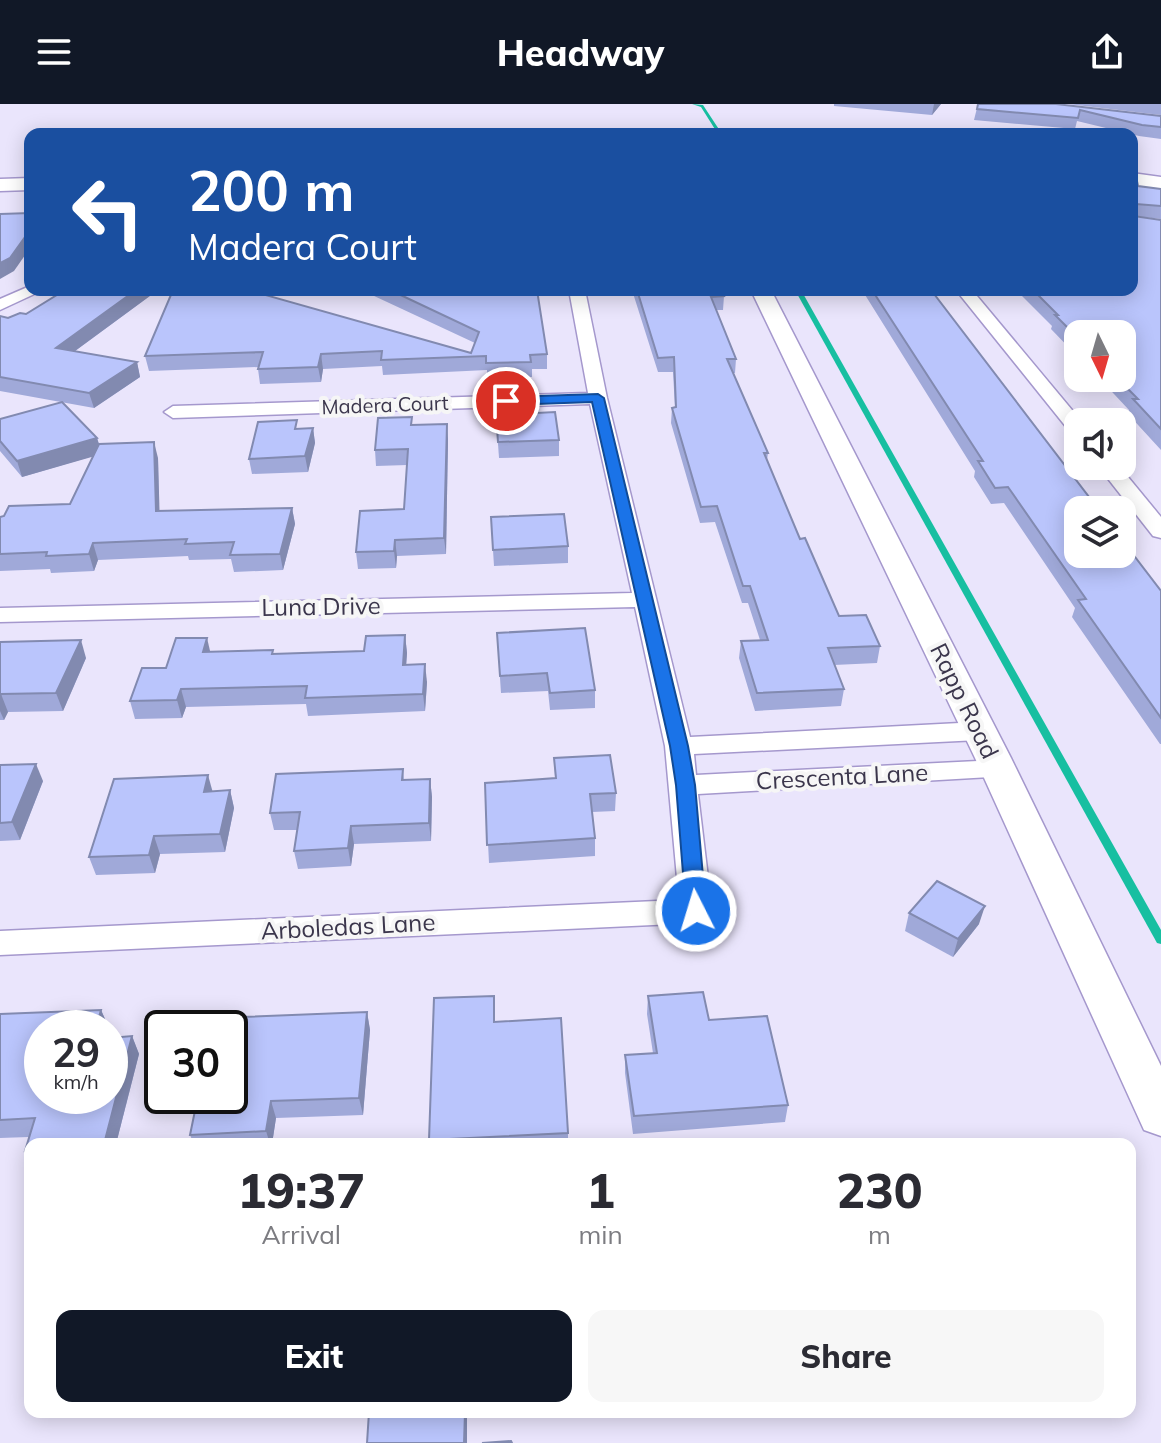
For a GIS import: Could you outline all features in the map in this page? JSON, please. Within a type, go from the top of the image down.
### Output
[{"type":"main road","points":[[1138,180],[1161,183]]},
{"type":"main road","points":[[0,185],[24,184]]},
{"type":"street","points":[[0,305],[24,295]]},
{"type":"street","points":[[578,296],[643,600],[679,746],[685,785]]},
{"type":"street","name":"Rapp Road","points":[[764,296],[998,769],[1161,1115]]},
{"type":"street","points":[[969,296],[1064,412]]},
{"type":"street","name":"Madera Court","points":[[173,412],[598,398]]},
{"type":"street","points":[[1119,480],[1161,531]]},
{"type":"street","name":"Luna Drive","points":[[0,615],[643,600]]},
{"type":"street","name":"Crescenta Lane","points":[[679,746],[979,731]]},
{"type":"street","name":"Crescenta Lane","points":[[685,785],[998,769]]},
{"type":"street","name":"Arboledas Lane","points":[[0,943],[696,911],[685,785]]},
{"type":"building","points":[[978,104],[1056,104],[1161,116],[1161,127],[1080,110],[1078,118],[977,109]]},
{"type":"building","points":[[1138,186],[1161,189],[1161,206],[1138,204]]},
{"type":"building","points":[[24,213],[24,238],[10,258],[0,263],[0,214]]},
{"type":"building","points":[[1138,217],[1161,220],[1161,429],[1133,399],[1138,399],[1131,392],[1136,392],[1136,320],[1064,320],[1064,324],[1055,315],[1058,315],[1039,296],[1138,296]]},
{"type":"building","points":[[55,296],[128,296],[56,348],[137,362],[89,393],[0,377],[0,316],[8,318],[26,314]]},
{"type":"building","points":[[170,296],[269,296],[471,353],[479,332],[403,296],[538,296],[547,354],[530,355],[531,362],[486,363],[486,356],[381,360],[382,351],[321,354],[318,367],[258,369],[263,352],[145,356]]},
{"type":"building","points":[[639,296],[724,296],[711,297],[736,359],[727,359],[768,453],[764,453],[800,539],[805,538],[839,616],[866,615],[880,646],[828,648],[844,689],[757,693],[741,641],[768,640],[750,586],[743,586],[717,506],[701,507],[672,408],[676,407],[674,357],[658,358]]},
{"type":"building","points":[[876,296],[936,296],[1064,464],[1064,480],[1076,480],[1088,496],[1064,496],[1064,567],[1008,487],[995,488],[978,461],[983,461]]},
{"type":"building","points":[[62,402],[97,438],[17,461],[0,441],[0,419]]},
{"type":"building","points":[[555,412],[559,440],[498,442],[496,415]]},
{"type":"building","points":[[412,417],[411,425],[447,424],[444,538],[395,540],[394,551],[356,552],[360,511],[404,509],[408,449],[375,450],[378,418]]},
{"type":"building","points":[[297,420],[295,429],[313,428],[305,456],[249,459],[258,422]]},
{"type":"building","points":[[154,442],[156,511],[292,508],[280,554],[230,555],[234,542],[185,544],[187,539],[93,543],[89,554],[0,554],[0,517],[4,516],[9,506],[70,504],[99,444]]},
{"type":"building","points":[[564,514],[568,546],[493,550],[491,517]]},
{"type":"building","points":[[1136,558],[1161,591],[1161,718],[1078,600],[1086,599],[1064,568],[1136,568]]},
{"type":"building","points":[[585,628],[595,690],[550,693],[547,673],[500,676],[497,633]]},
{"type":"building","points":[[405,635],[403,665],[425,664],[423,694],[305,698],[307,686],[181,689],[177,700],[130,701],[142,668],[166,668],[176,638],[207,638],[203,652],[273,650],[272,654],[364,651],[366,636]]},
{"type":"building","points":[[81,640],[56,693],[0,696],[0,642]]},
{"type":"building","points":[[610,755],[616,793],[590,794],[595,838],[487,845],[485,783],[556,778],[554,758]]},
{"type":"building","points":[[36,764],[12,822],[0,823],[0,765]]},
{"type":"building","points":[[403,769],[402,780],[430,779],[429,823],[351,826],[348,848],[294,851],[300,812],[270,813],[276,774]]},
{"type":"building","points":[[208,775],[204,792],[230,790],[220,834],[154,836],[149,855],[89,857],[114,779]]},
{"type":"building","points":[[937,881],[985,906],[958,939],[909,913]]},
{"type":"building","points":[[703,992],[709,1020],[767,1016],[788,1105],[634,1116],[625,1055],[657,1053],[648,996]]},
{"type":"building","points":[[494,996],[494,1022],[561,1018],[568,1133],[429,1138],[434,998]]},
{"type":"building","points":[[367,1012],[359,1098],[271,1101],[266,1131],[190,1135],[194,1114],[248,1114],[248,1017]]},
{"type":"building","points":[[24,1013],[24,1114],[112,1114],[106,1138],[29,1138],[35,1118],[0,1120],[0,1014]]},
{"type":"building","points":[[369,1418],[465,1418],[464,1443],[367,1443]]},
{"type":"waterway","points":[[694,104],[702,106],[716,128]]},
{"type":"waterway","points":[[801,296],[1161,940]]},
{"type":"route","points":[[506,401],[598,398],[679,746],[696,911]]}]
